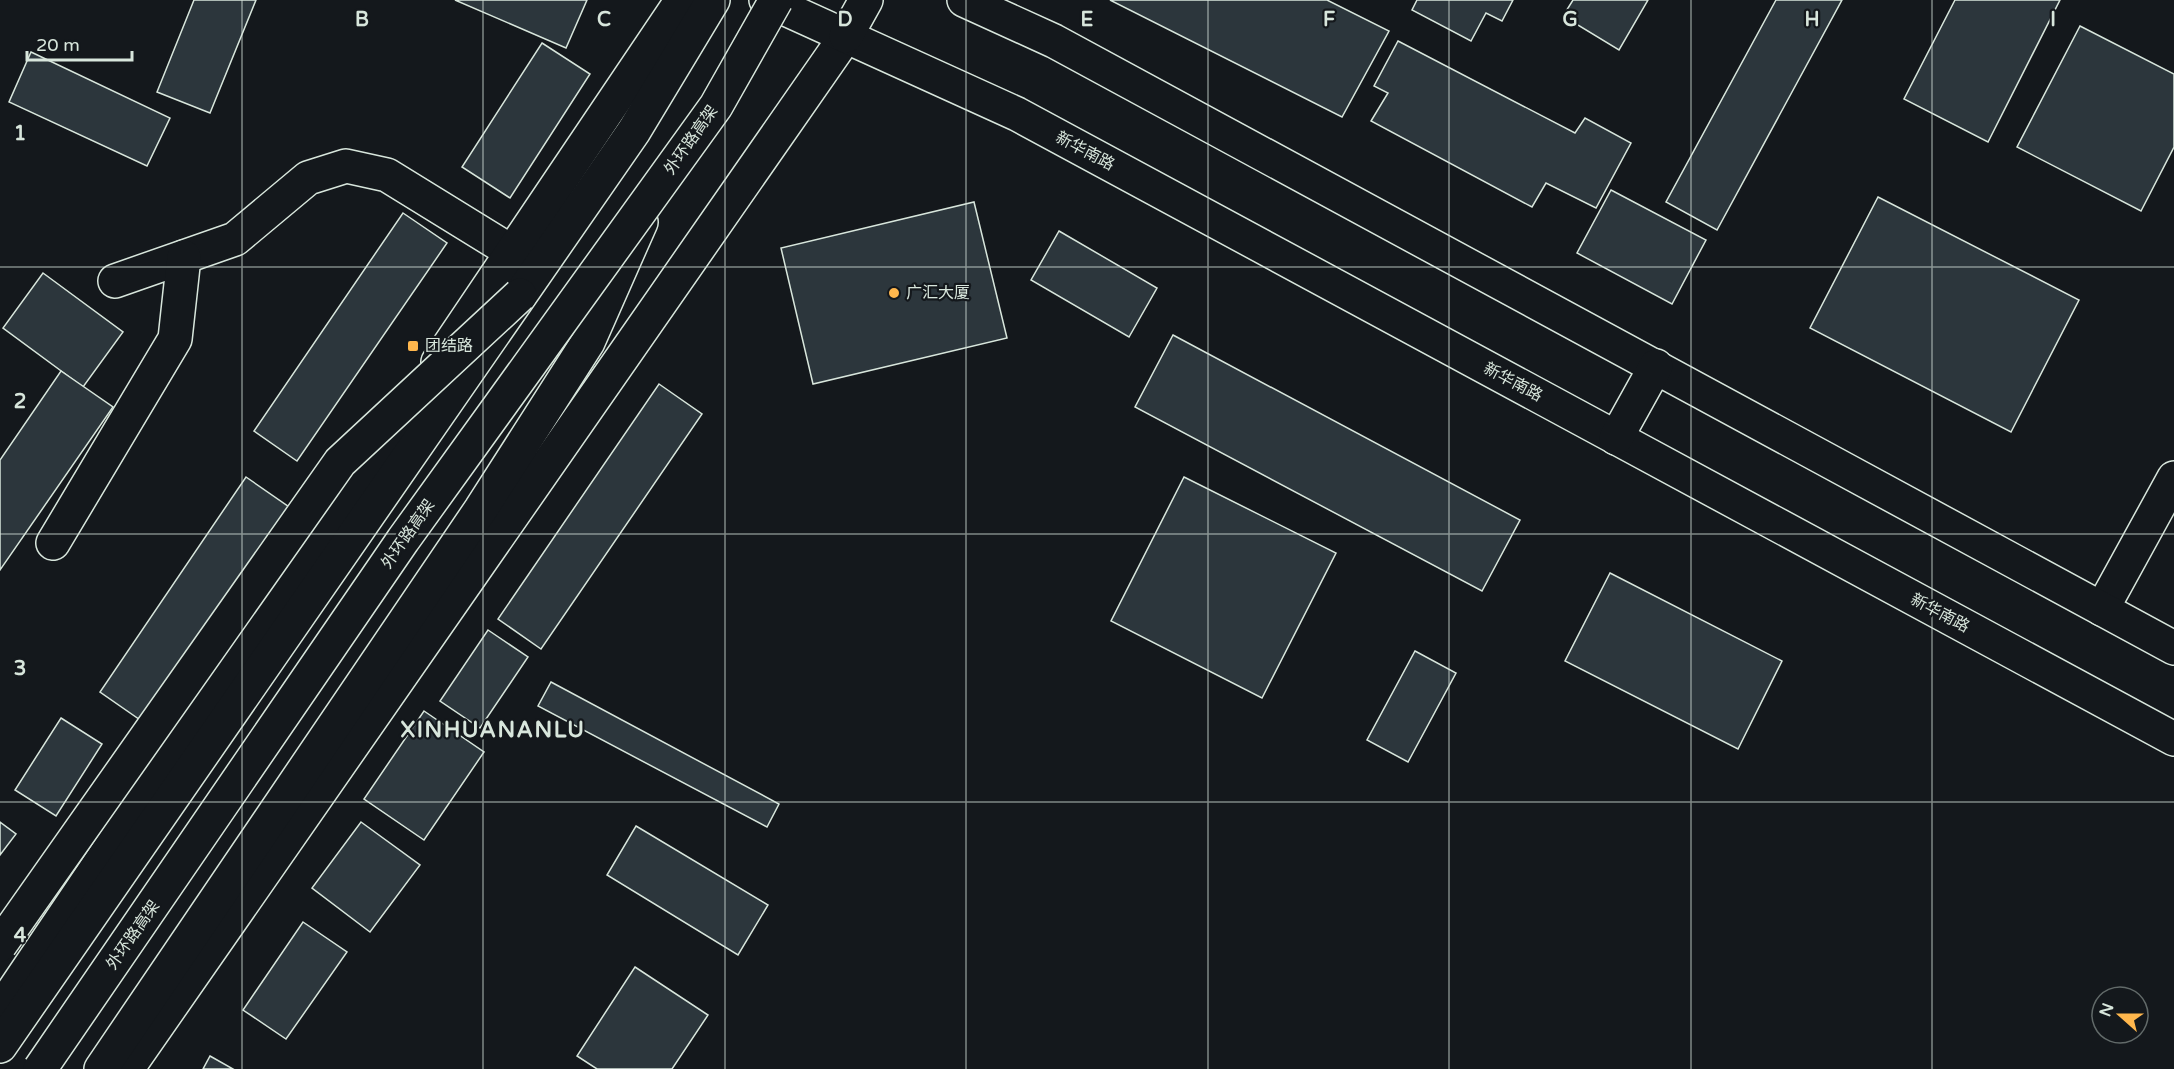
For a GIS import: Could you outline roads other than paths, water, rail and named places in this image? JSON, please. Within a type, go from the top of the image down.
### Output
[{"type":"main road","points":[[0,1011],[682,0]]},
{"type":"main road","points":[[0,1046],[634,131],[712,0]]},
{"type":"main road","name":"新华南路","points":[[766,0],[1017,114],[2174,739]]},
{"type":"main road","name":"外环路高架","points":[[39,1069],[403,540],[716,106],[776,0]]},
{"type":"main road","points":[[127,1069],[846,36],[866,0]]},
{"type":"main road","points":[[964,0],[1054,41],[2174,648]]},
{"type":"main road","points":[[115,281],[235,240],[308,178],[346,166],[387,175],[512,252]]},
{"type":"main road","points":[[101,1069],[481,509],[588,342],[656,190]]},
{"type":"main road","points":[[53,543],[175,339],[184,257]]},
{"type":"main road","points":[[0,945],[340,462],[520,295]]},
{"type":"main road","points":[[1616,438],[1656,366]]},
{"type":"main road","points":[[2102,609],[2174,478]]},
{"type":"main road","points":[[0,980],[35,962]]},
{"type":"place","name":"广汇大厦","points":[[894,293]]},
{"type":"place","name":"团结路","points":[[413,346]]},
{"type":"district","name":"XINHUANANLU","points":[[493,730]]}]
